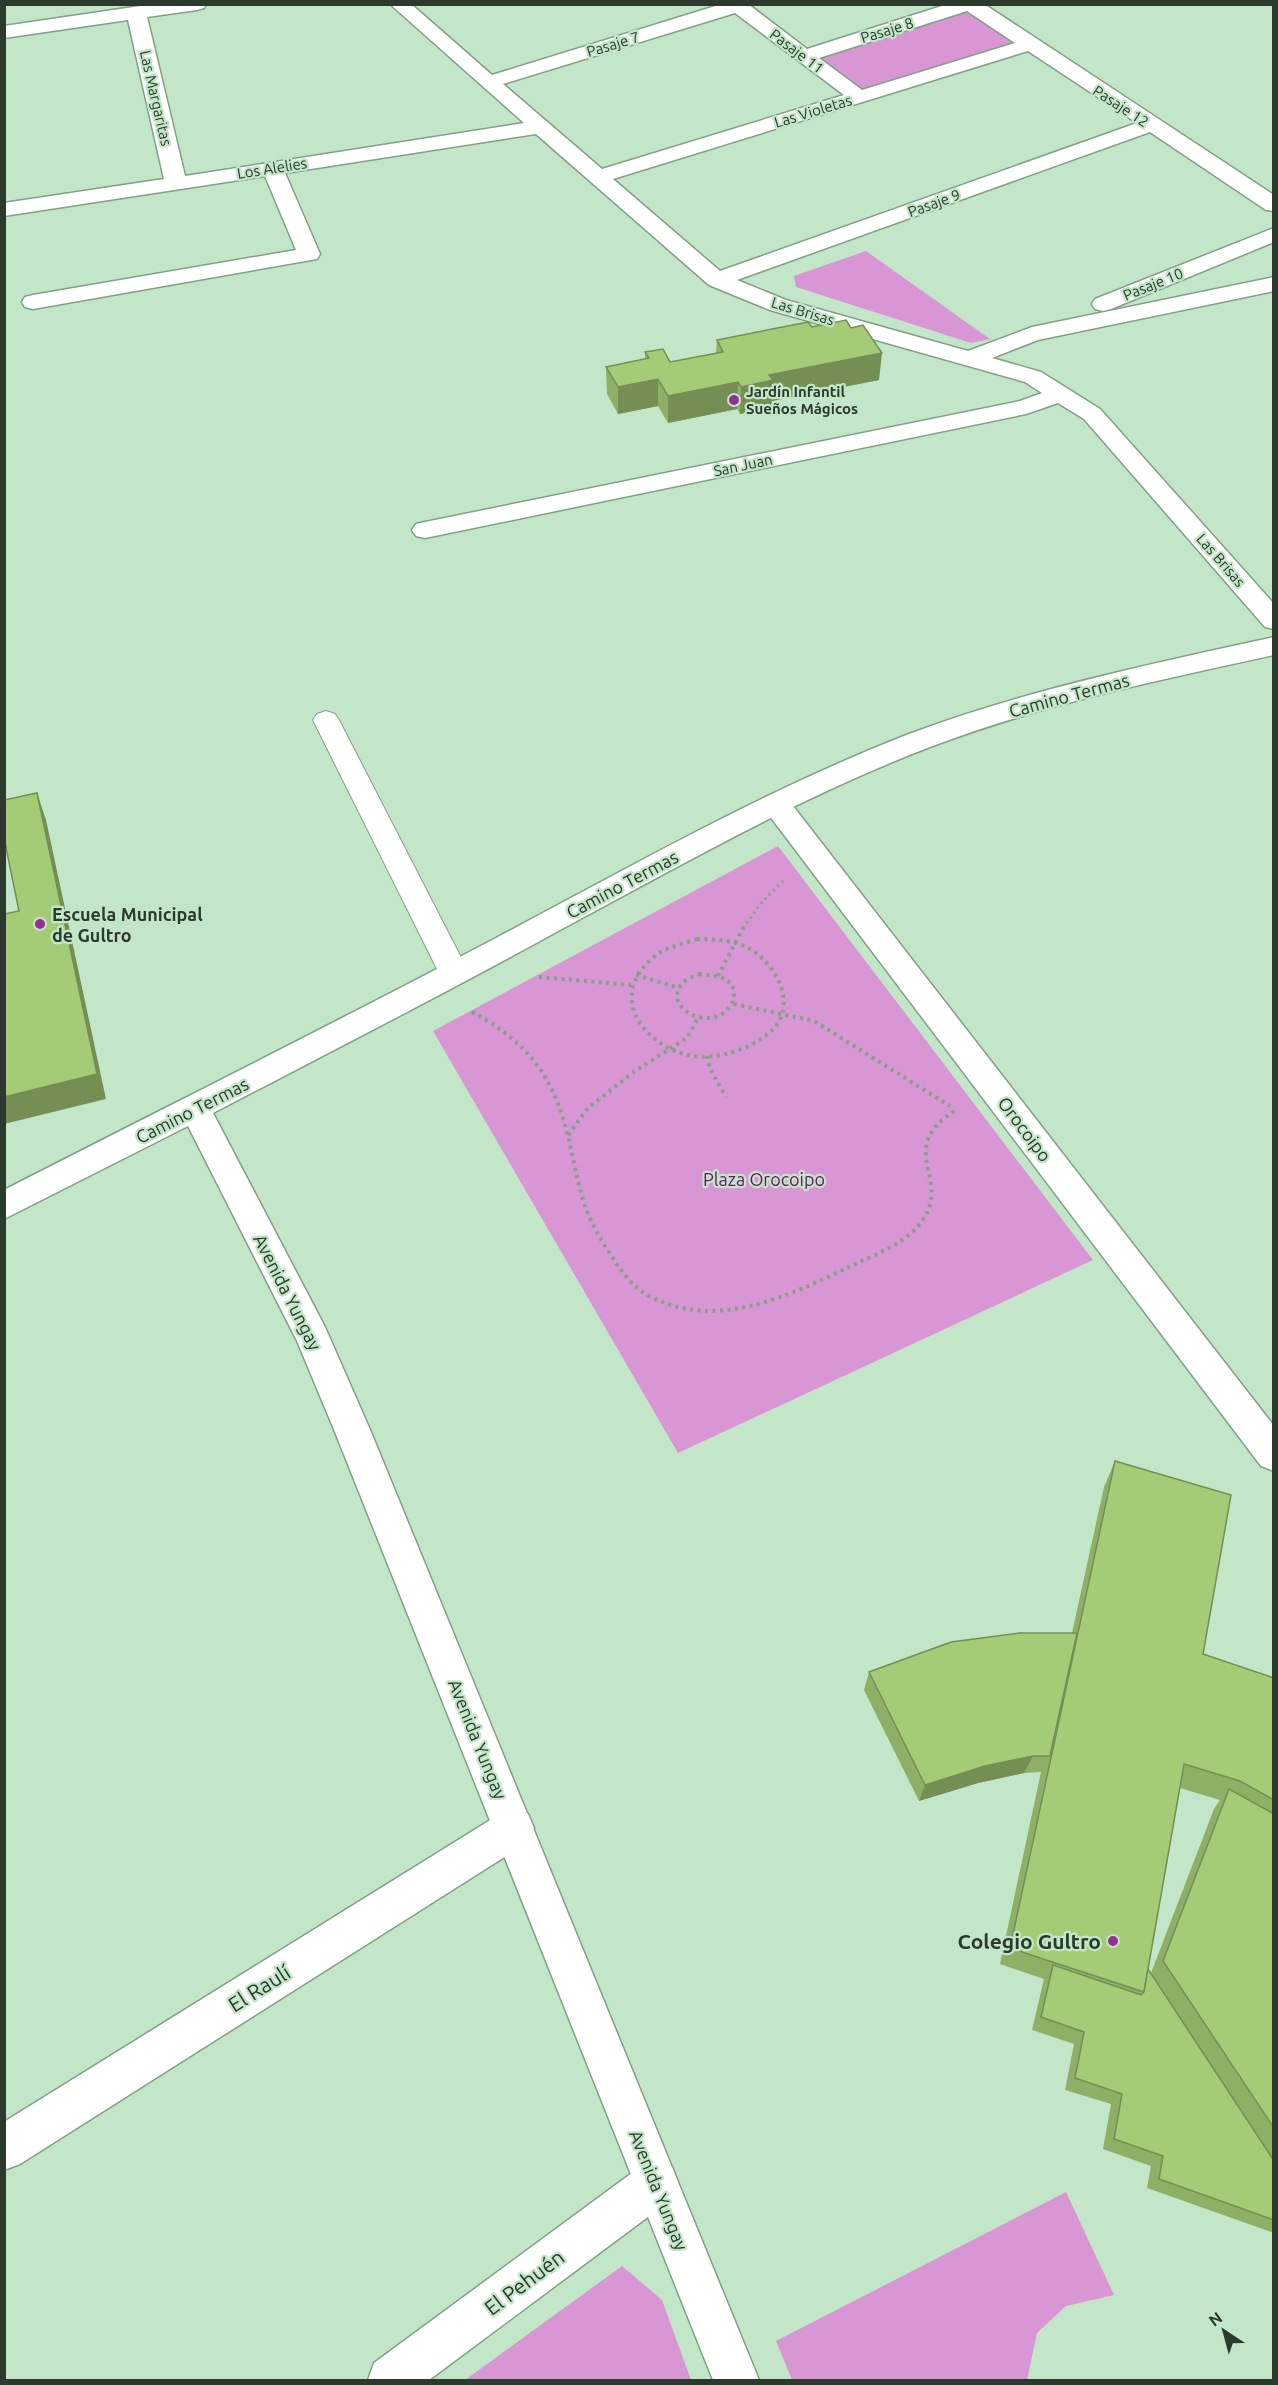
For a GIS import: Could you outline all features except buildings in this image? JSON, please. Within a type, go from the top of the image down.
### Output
[{"type":"street","points":[[4,32],[197,4]]},
{"type":"street","name":"Las Brisas","points":[[399,4],[717,280],[778,305],[1033,377],[1092,414],[1274,621]]},
{"type":"street","name":"Pasaje 12","points":[[969,4],[1274,205]]},
{"type":"street","name":"Pasaje 8","points":[[804,56],[969,4]]},
{"type":"street","name":"Pasaje 7","points":[[489,82],[736,5]]},
{"type":"street","name":"Pasaje 11","points":[[736,5],[859,97]]},
{"type":"street","name":"Las Margaritas","points":[[136,13],[176,183]]},
{"type":"street","name":"Las Violetas","points":[[598,177],[1028,45]]},
{"type":"street","name":"Pasaje 9","points":[[717,280],[1151,125]]},
{"type":"street","name":"Los Alelies","points":[[4,210],[540,127]]},
{"type":"street","points":[[33,302],[309,254],[272,168]]},
{"type":"street","name":"Pasaje 10","points":[[969,359],[1274,234]]},
{"type":"street","name":"Pasaje 10","points":[[1032,334],[1274,284]]},
{"type":"street","name":"San Juan","points":[[425,530],[1026,407],[1059,394]]},
{"type":"street","name":"Camino Termas","points":[[4,1206],[776,804],[857,766],[985,719],[1112,682],[1274,646]]},
{"type":"street","name":"Orocoipo","points":[[776,804],[1274,1455]]},
{"type":"street","name":"Avenida Yungay","points":[[195,1108],[313,1338],[353,1432],[736,2380]]},
{"type":"street","name":"El Raulí","points":[[4,2148],[514,1828]]},
{"type":"street","name":"El Pehuén","points":[[391,2380],[656,2183]]},
{"type":"lane","points":[[326,720],[454,973]]},
{"type":"path","points":[[718,976],[733,943],[763,899],[789,876]]},
{"type":"path","points":[[697,939],[733,943],[744,946],[762,957],[777,972],[784,989],[784,1007],[777,1025],[763,1040],[743,1051],[707,1056],[695,1056],[671,1050],[655,1041],[642,1029],[633,1015],[630,999],[631,985],[639,967],[654,954],[674,944],[697,939]]},
{"type":"path","points":[[699,974],[718,976],[732,986],[736,993],[734,1004],[726,1013],[718,1017],[698,1018],[690,1015],[678,1003],[676,996],[679,988],[690,977],[699,974]]},
{"type":"path","points":[[636,975],[679,988]]},
{"type":"path","points":[[537,976],[631,985]]},
{"type":"path","points":[[734,1004],[814,1021],[956,1110]]},
{"type":"path","points":[[467,1010],[484,1018],[508,1035],[531,1056],[550,1087],[567,1136],[585,1206],[606,1246],[634,1286],[673,1308],[718,1312],[783,1298],[893,1247],[910,1234],[928,1210],[930,1191],[924,1152],[931,1129],[943,1116],[965,1107]]},
{"type":"path","points":[[567,1136],[588,1108],[636,1071],[687,1038],[698,1018]]},
{"type":"path","points":[[707,1056],[710,1069],[726,1097]]},
{"type":"green space","points":[[969,4],[1028,45],[859,97],[804,56]]},
{"type":"green space","points":[[866,251],[990,339],[971,343],[796,287],[794,276]]},
{"type":"green space","name":"Plaza Orocoipo","points":[[778,846],[1093,1260],[678,1453],[433,1031]]},
{"type":"green space","points":[[1066,2192],[1114,2295],[1066,2306],[1037,2333],[1027,2380],[792,2380],[776,2341]]},
{"type":"green space","points":[[622,2266],[662,2300],[691,2380],[465,2380]]},
{"type":"place","name":"Jardín Infantil Sueños Mágicos","points":[[734,400]]},
{"type":"place","name":"Escuela Municipal de Gultro","points":[[40,924]]},
{"type":"place","name":"Colegio Gultro","points":[[1113,1941]]}]
